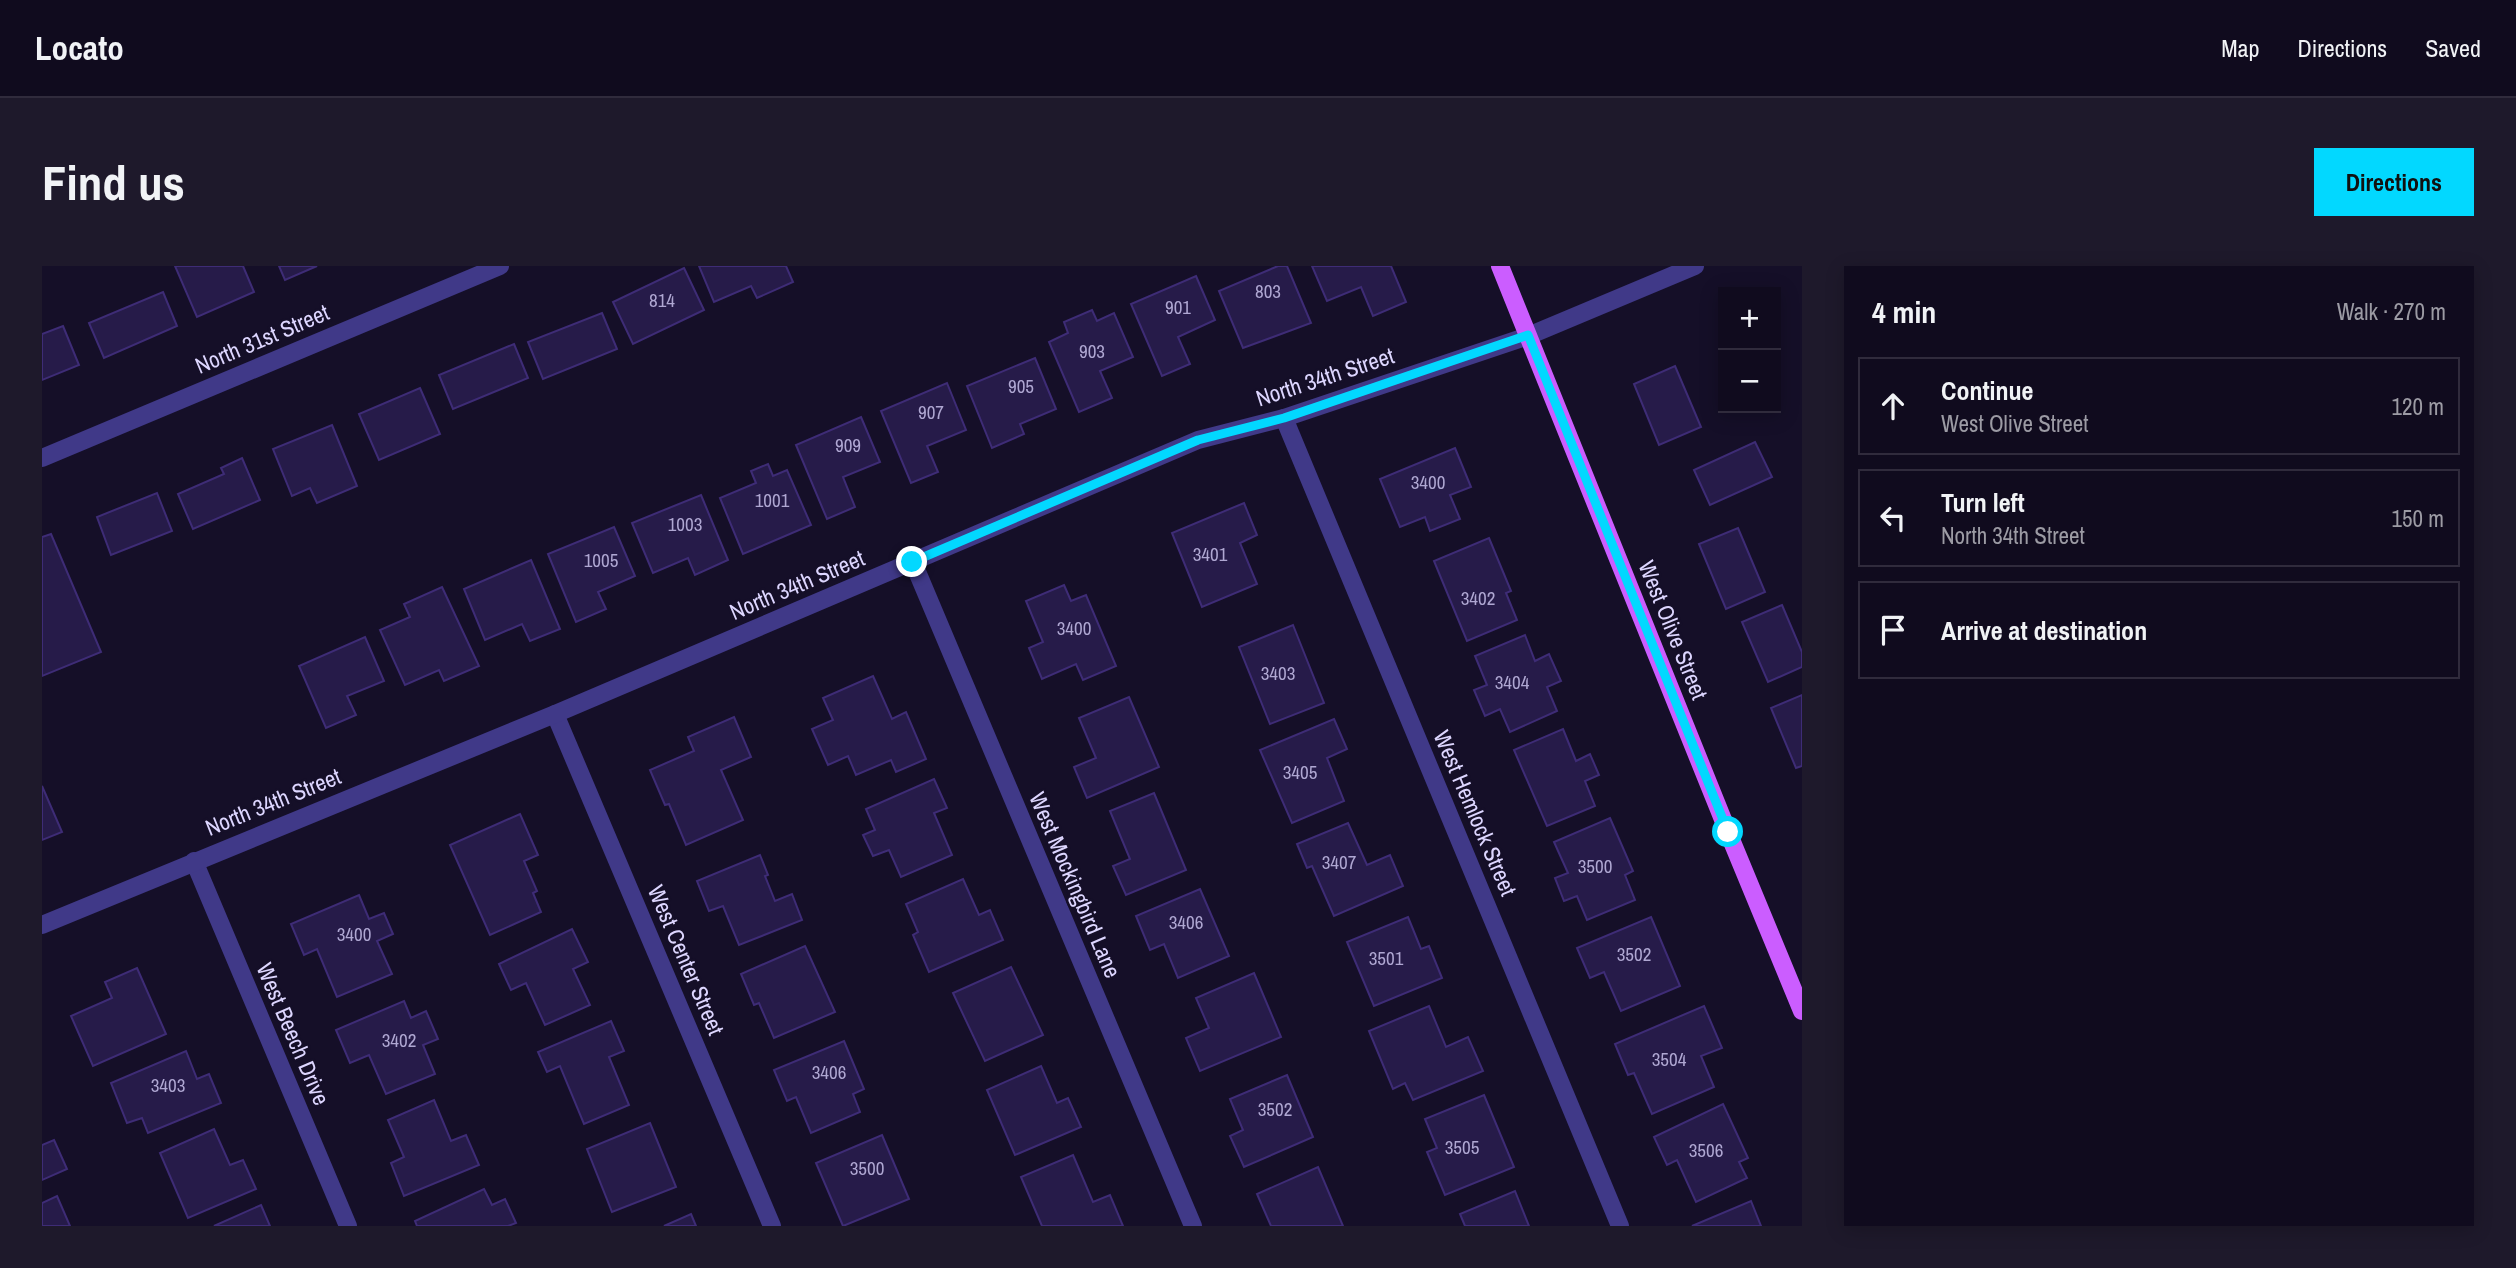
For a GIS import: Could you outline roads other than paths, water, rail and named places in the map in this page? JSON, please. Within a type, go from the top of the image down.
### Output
[{"type":"main road","name":"West Olive Street","points":[[1500,266],[1802,1011]]},
{"type":"street","name":"North 31st Street","points":[[42,458],[500,266]]},
{"type":"street","name":"North 34th Street","points":[[42,925],[555,714],[1198,440],[1284,418],[1528,335],[1695,266]]},
{"type":"street","name":"West Hemlock Street","points":[[1284,418],[1620,1226]]},
{"type":"street","name":"West Mockingbird Lane","points":[[912,562],[1193,1226]]},
{"type":"street","name":"West Center Street","points":[[555,714],[772,1226]]},
{"type":"street","name":"West Beech Drive","points":[[194,861],[348,1226]]}]
